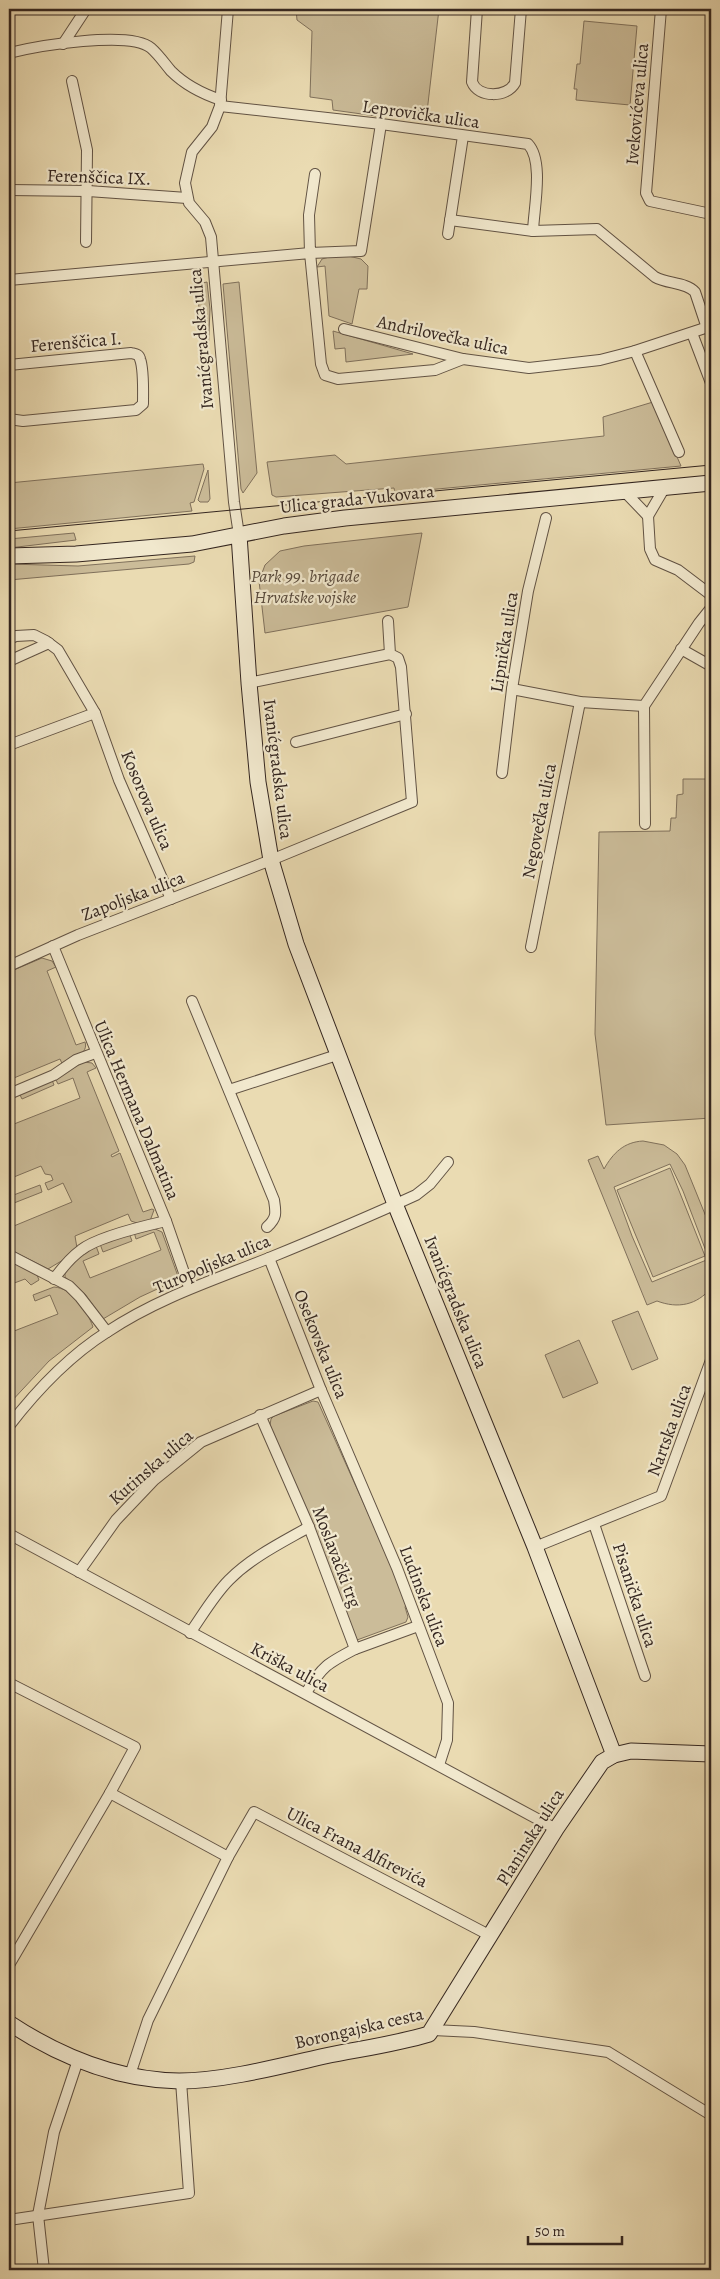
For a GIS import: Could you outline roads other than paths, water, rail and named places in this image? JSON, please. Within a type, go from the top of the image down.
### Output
[{"type":"street","points":[[63,44],[86,9]]},
{"type":"street","points":[[187,198],[185,182],[190,158],[196,144],[216,121],[220,103],[228,9]]},
{"type":"street","points":[[477,9],[472,82],[474,88],[480,92],[504,94],[511,90],[515,83],[521,9]]},
{"type":"street","name":"Ivekovićeva ulica","points":[[661,9],[646,193],[650,201],[711,214]]},
{"type":"street","name":"Leprovička ulica","points":[[9,53],[34,47],[97,40],[134,41],[150,47],[173,73],[190,86],[220,103],[528,144],[533,150],[537,162],[533,231]]},
{"type":"street","points":[[72,81],[86,136],[88,191],[86,242]]},
{"type":"street","points":[[9,280],[310,252],[361,251],[381,124]]},
{"type":"street","points":[[448,234],[463,136]]},
{"type":"street","points":[[315,174],[309,215],[310,252],[320,364],[325,375],[338,379],[435,370],[462,359]]},
{"type":"street","name":"Ferenščica IX.","points":[[9,190],[88,191],[187,198]]},
{"type":"street","name":"Ivanićgradska ulica","points":[[187,198],[208,228],[214,260],[233,493],[239,535],[258,782],[271,860],[296,944],[338,1055],[521,1517],[536,1547],[614,1755]]},
{"type":"street","points":[[450,220],[533,231],[590,228],[602,231],[655,277],[664,282],[691,288],[695,292],[709,327]]},
{"type":"street","name":"Andrilovečka ulica","points":[[344,329],[462,359],[528,368],[590,362],[635,351],[709,327]]},
{"type":"street","points":[[692,333],[711,383]]},
{"type":"street","points":[[635,351],[678,452]]},
{"type":"street","name":"Ferenščica I.","points":[[9,365],[136,354],[141,360],[143,404],[136,410],[23,421],[9,419]]},
{"type":"street","name":"Ulica grada Vukovara","points":[[9,556],[76,554],[192,544],[284,526],[345,518],[711,483]]},
{"type":"street","points":[[664,488],[648,516],[650,549],[655,560],[678,570],[711,595]]},
{"type":"street","points":[[624,491],[648,516]]},
{"type":"street","name":"Lipnička ulica","points":[[502,772],[512,689],[528,591],[546,518]]},
{"type":"street","points":[[645,824],[644,706],[681,649],[711,608]]},
{"type":"street","name":"Ivanićgradska ulica","points":[[388,621],[390,654]]},
{"type":"street","points":[[9,639],[16,636],[34,636],[49,643]]},
{"type":"street","points":[[9,661],[49,643]]},
{"type":"street","name":"Kosorova ulica","points":[[49,643],[58,650],[95,713],[119,780],[171,899]]},
{"type":"street","points":[[681,649],[711,666]]},
{"type":"street","name":"Ivanićgradska ulica","points":[[249,683],[390,654],[398,658],[401,667],[412,802],[271,860]]},
{"type":"street","points":[[512,689],[580,702],[644,706]]},
{"type":"street","name":"Negovečka ulica","points":[[531,947],[580,702]]},
{"type":"street","points":[[9,745],[95,713]]},
{"type":"street","name":"Ivanićgradska ulica","points":[[296,742],[406,714]]},
{"type":"street","name":"Zapoljska ulica","points":[[9,966],[53,946],[271,860]]},
{"type":"street","name":"Ulica Hermana Dalmatina","points":[[53,946],[95,1053],[166,1221],[189,1288]]},
{"type":"street","points":[[192,1001],[274,1200],[276,1213],[274,1221],[267,1227]]},
{"type":"street","points":[[9,1094],[54,1075],[76,1060],[95,1053]]},
{"type":"street","points":[[229,1090],[338,1055]]},
{"type":"street","name":"Turopoljska ulica","points":[[9,1426],[31,1398],[82,1350],[107,1332],[189,1288],[269,1258],[416,1195],[430,1184],[448,1162]]},
{"type":"street","points":[[54,1279],[68,1261],[82,1248],[138,1228],[166,1221]]},
{"type":"street","points":[[9,1255],[69,1286],[107,1332]]},
{"type":"street","name":"Osekovska ulica","points":[[269,1258],[343,1443]]},
{"type":"street","name":"Nartska ulica","points":[[536,1547],[660,1496],[711,1360]]},
{"type":"street","name":"Kutinska ulica","points":[[79,1572],[116,1520],[154,1480],[201,1442],[321,1390]]},
{"type":"street","name":"Moslavački trg","points":[[260,1415],[309,1528],[355,1649]]},
{"type":"street","name":"Ludinska ulica","points":[[343,1443],[397,1568],[448,1703],[447,1740],[439,1765]]},
{"type":"street","name":"Pisanička ulica","points":[[594,1524],[645,1676]]},
{"type":"street","points":[[190,1632],[227,1582],[243,1567],[263,1553],[309,1528]]},
{"type":"street","name":"Kriška ulica","points":[[9,1534],[493,1794],[556,1830]]},
{"type":"street","points":[[306,1693],[318,1672],[333,1661],[355,1649],[418,1626]]},
{"type":"street","points":[[9,1965],[135,1747],[10,1686]]},
{"type":"street","points":[[614,1755],[631,1751],[711,1754]]},
{"type":"street","name":"Planinska ulica","points":[[434,2030],[489,1935],[556,1830],[602,1762],[614,1755]]},
{"type":"street","points":[[110,1793],[228,1857]]},
{"type":"street","name":"Ulica Frana Alfirevića","points":[[130,2075],[148,2020],[228,1857],[254,1812],[489,1935]]},
{"type":"street","name":"Borongajska cesta","points":[[9,2023],[36,2040],[78,2060],[130,2075],[181,2081],[234,2074],[303,2061],[424,2035],[434,2030],[474,2032],[608,2052],[711,2115]]},
{"type":"street","points":[[44,2270],[38,2215],[54,2132],[78,2060]]},
{"type":"street","points":[[9,2220],[189,2193],[181,2081]]},
{"type":"tram line","points":[[9,531],[711,465]]},
{"type":"park label","name":"Park 99. brigade Hrvatske vojske","points":[[305,586]]}]
